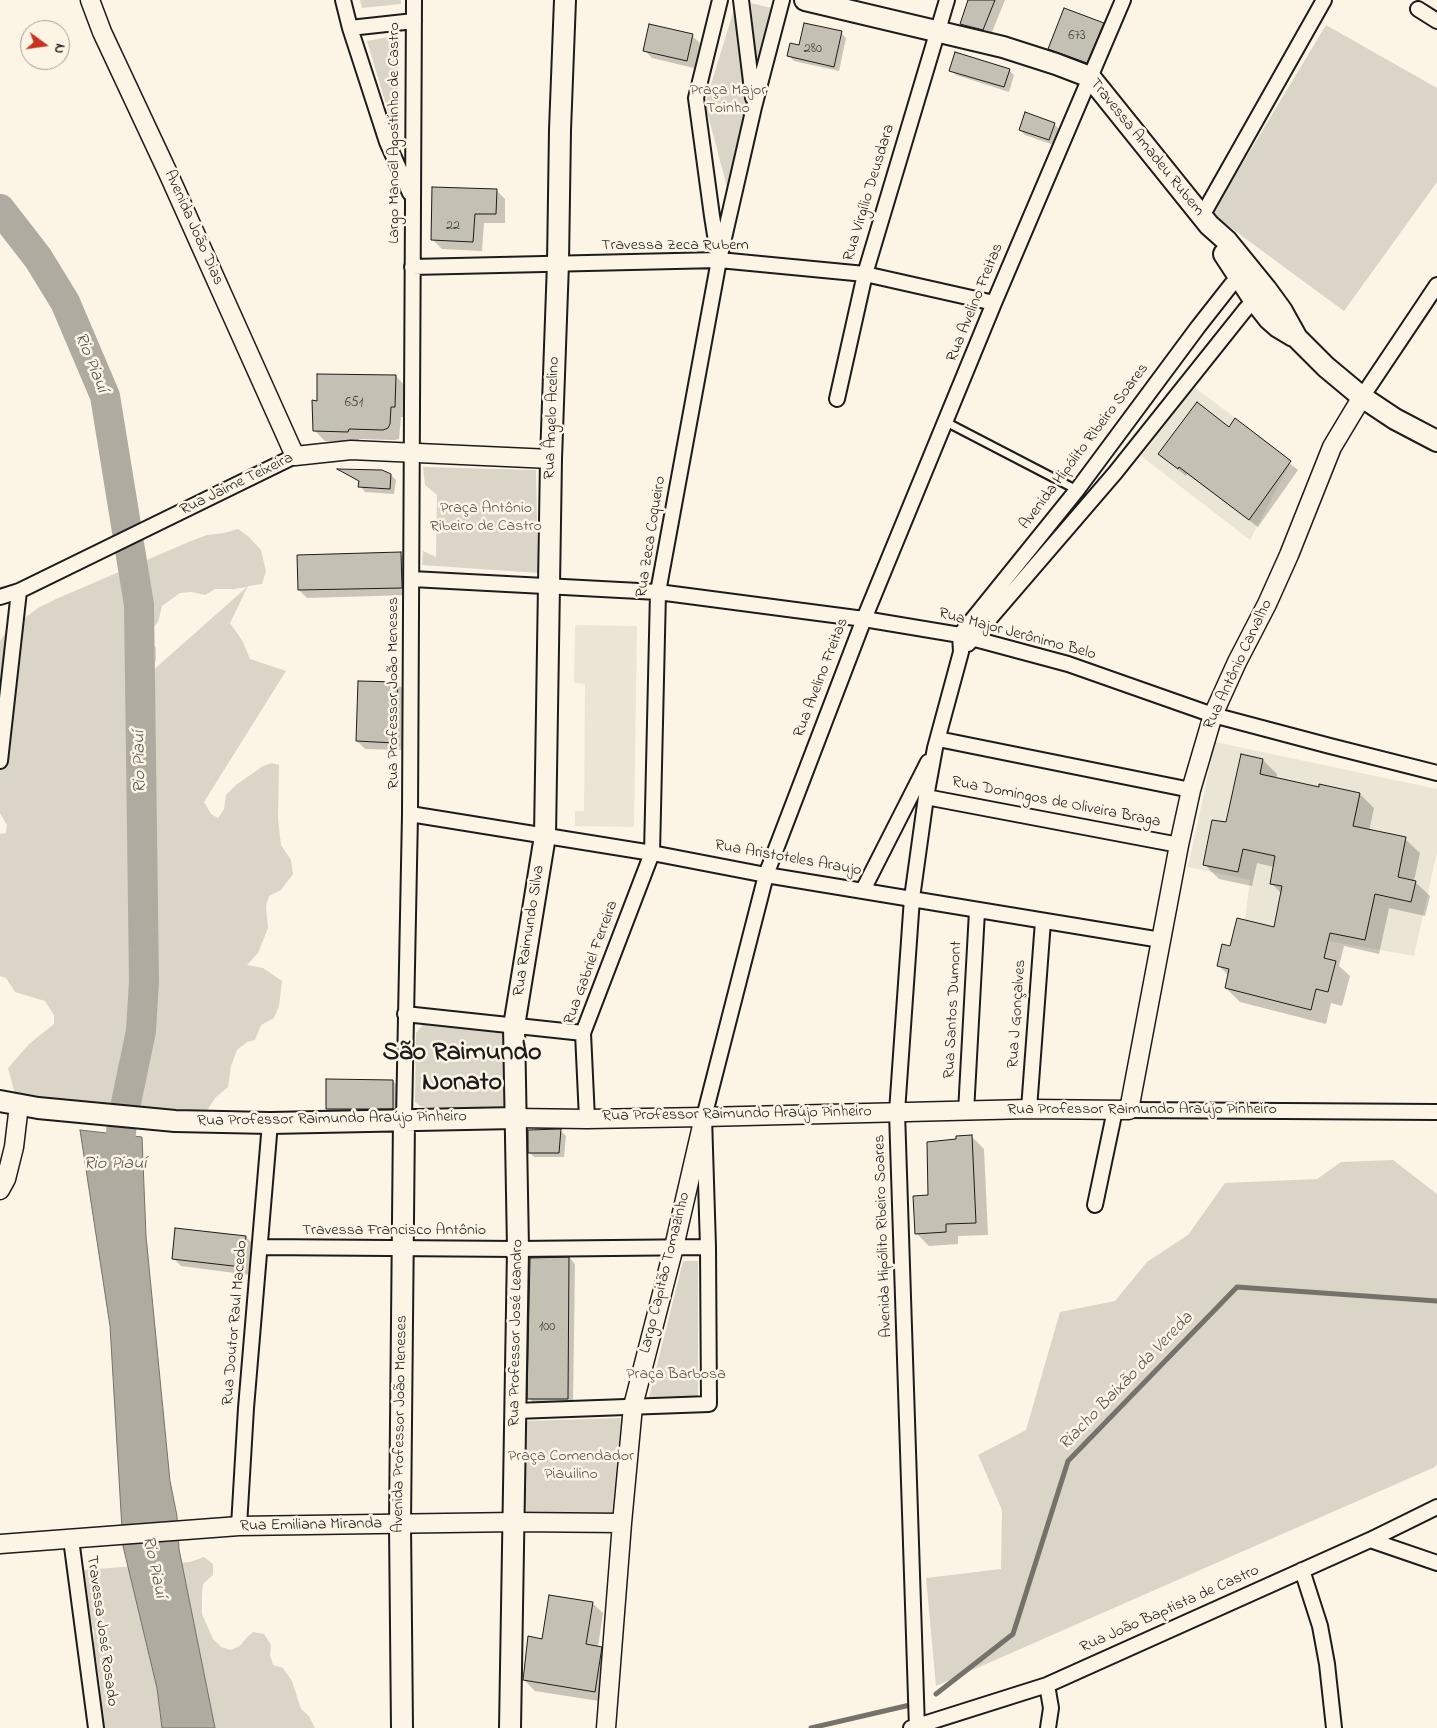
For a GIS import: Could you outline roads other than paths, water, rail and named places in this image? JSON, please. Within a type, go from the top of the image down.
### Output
[{"type":"main road","name":"Rua Ângelo Acelino","points":[[545,836],[551,459],[565,0]]},
{"type":"main road","points":[[805,0],[937,30]]},
{"type":"main road","name":"Travessa Amadeu Rubem","points":[[937,30],[1032,56],[1090,77],[1205,220],[1218,244],[1244,273],[1260,295],[1274,324],[1297,338],[1326,367],[1362,397],[1395,419],[1437,441]]},
{"type":"main road","name":"Rua Raimundo Silva","points":[[515,1118],[514,1026],[545,836]]},
{"type":"main road","name":"Rua Professor Raimundo Araújo Pinheiro","points":[[19,1105],[175,1121],[270,1123],[515,1118]]},
{"type":"main road","name":"Rua Professor José Leandro","points":[[510,1728],[518,1249],[515,1118]]},
{"type":"main road","name":"Avenida Professor João Meneses","points":[[402,1728],[400,1524],[404,1119]]},
{"type":"street","name":"Avenida João Dias","points":[[90,0],[102,32],[172,181],[295,456]]},
{"type":"street","points":[[343,0],[350,28],[387,142],[412,198]]},
{"type":"street","name":"Largo Manoel Agostinho de Castro","points":[[412,267],[414,0]]},
{"type":"street","points":[[719,260],[696,98],[720,0]]},
{"type":"street","points":[[741,0],[754,106]]},
{"type":"street","points":[[719,260],[754,106],[782,0]]},
{"type":"street","name":"Rua Virgílio Deusdara","points":[[837,399],[865,274],[947,0]]},
{"type":"street","name":"Rua Avelino Freitas","points":[[633,1406],[709,1404],[708,1247],[704,1117],[766,875],[864,619],[994,303],[1123,0]]},
{"type":"street","points":[[1205,220],[1324,0]]},
{"type":"street","points":[[1418,9],[1437,21]]},
{"type":"street","points":[[350,28],[414,20]]},
{"type":"street","name":"Travessa Zeca Rubem","points":[[412,267],[719,260],[865,274],[994,303]]},
{"type":"street","name":"Rua Zeca Coqueiro","points":[[652,853],[658,592],[719,260]]},
{"type":"street","name":"Rua Professor João Meneses","points":[[404,1119],[410,814],[413,453],[412,267]]},
{"type":"street","name":"Avenida Hipólito Ribeiro Soares","points":[[915,1727],[897,1112],[912,898],[926,797],[937,743],[961,652],[960,635],[1077,490],[1198,327],[1244,273]]},
{"type":"street","name":"Rua Antônio Carvalho","points":[[1095,1205],[1122,1110],[1161,940],[1191,790],[1213,715],[1285,564],[1332,447],[1362,397],[1437,285]]},
{"type":"street","name":"Avenida Hipólito Ribeiro Soares","points":[[961,652],[1115,472],[1260,295]]},
{"type":"street","name":"Rua Jaime Teixeira","points":[[0,597],[19,591],[295,456],[351,450],[551,459]]},
{"type":"street","points":[[1100,459],[1115,472]]},
{"type":"street","name":"Rua Major Jerônimo Belo","points":[[412,580],[658,592],[864,619],[960,635],[1068,664],[1213,715],[1437,773]]},
{"type":"street","points":[[0,761],[19,591]]},
{"type":"street","points":[[937,743],[1191,790]]},
{"type":"street","name":"Avenida Hipólito Ribeiro Soares","points":[[863,890],[937,743]]},
{"type":"street","name":"Rua Domingos de Oliveira Braga","points":[[926,797],[1179,845]]},
{"type":"street","name":"Rua Aristoteles Araujo","points":[[410,814],[652,853],[766,875],[1161,940]]},
{"type":"street","name":"Rua Gabriel Ferreira","points":[[587,1119],[583,1033],[652,853]]},
{"type":"street","name":"Rua Santos Dumont","points":[[966,1112],[977,910]]},
{"type":"street","name":"Rua J Gonçalves","points":[[1029,1109],[1043,921]]},
{"type":"street","points":[[405,1014],[583,1033]]},
{"type":"street","points":[[0,1190],[6,1179],[14,1146],[19,1105]]},
{"type":"street","name":"Rua Professor Raimundo Araújo Pinheiro","points":[[515,1118],[704,1117],[1029,1109],[1437,1112]]},
{"type":"street","name":"Largo Capitão Tomazinho","points":[[606,1728],[633,1406],[674,1247],[704,1117]]},
{"type":"street","name":"Rua Doutor Raul Macedo","points":[[239,1526],[246,1408],[270,1123]]},
{"type":"street","name":"Travessa Francisco Antônio","points":[[260,1247],[518,1249],[708,1247]]},
{"type":"street","points":[[515,1411],[633,1406]]},
{"type":"street","name":"Rua João Baptista de Castro","points":[[915,1727],[1047,1685],[1370,1540],[1437,1507]]},
{"type":"street","name":"Rua Emiliana Miranda","points":[[0,1544],[239,1526],[514,1522],[622,1523]]},
{"type":"street","name":"Travessa José Rosado","points":[[71,1539],[96,1728]]},
{"type":"street","points":[[1370,1540],[1437,1563]]},
{"type":"street","points":[[1302,1570],[1320,1626],[1327,1664],[1334,1728]]},
{"type":"street","points":[[1047,1685],[1051,1708],[1048,1728]]},
{"type":"lane","points":[[946,422],[1077,490]]},
{"type":"water","name":"Rio Piauí","points":[[80,1130],[142,1137],[146,1236],[170,1481],[177,1516],[179,1549],[215,1728],[162,1728],[157,1688],[123,1546],[110,1326]]},
{"type":"waterway","name":"Rio Piauí","points":[[0,209],[38,258],[65,302],[105,396],[139,605],[144,981],[141,1031],[122,1122],[117,1175]]},
{"type":"waterway","name":"Riacho Baixão da Vereda","points":[[936,1694],[1013,1634],[1068,1461],[1237,1287],[1437,1301]]},
{"type":"waterway","name":"Riacho Baixão da Vereda","points":[[811,1728],[910,1705]]},
{"type":"district","name":"São Raimundo Nonato","points":[[462,1070]]},
{"type":"park label","name":"Praça Major Toinho","points":[[728,100]]},
{"type":"park label","name":"Praça Antônio Ribeiro de Castro","points":[[486,518]]},
{"type":"park label","name":"Praça Barbosa","points":[[676,1375]]},
{"type":"park label","name":"Praça Comendador Piauilino","points":[[571,1466]]}]
